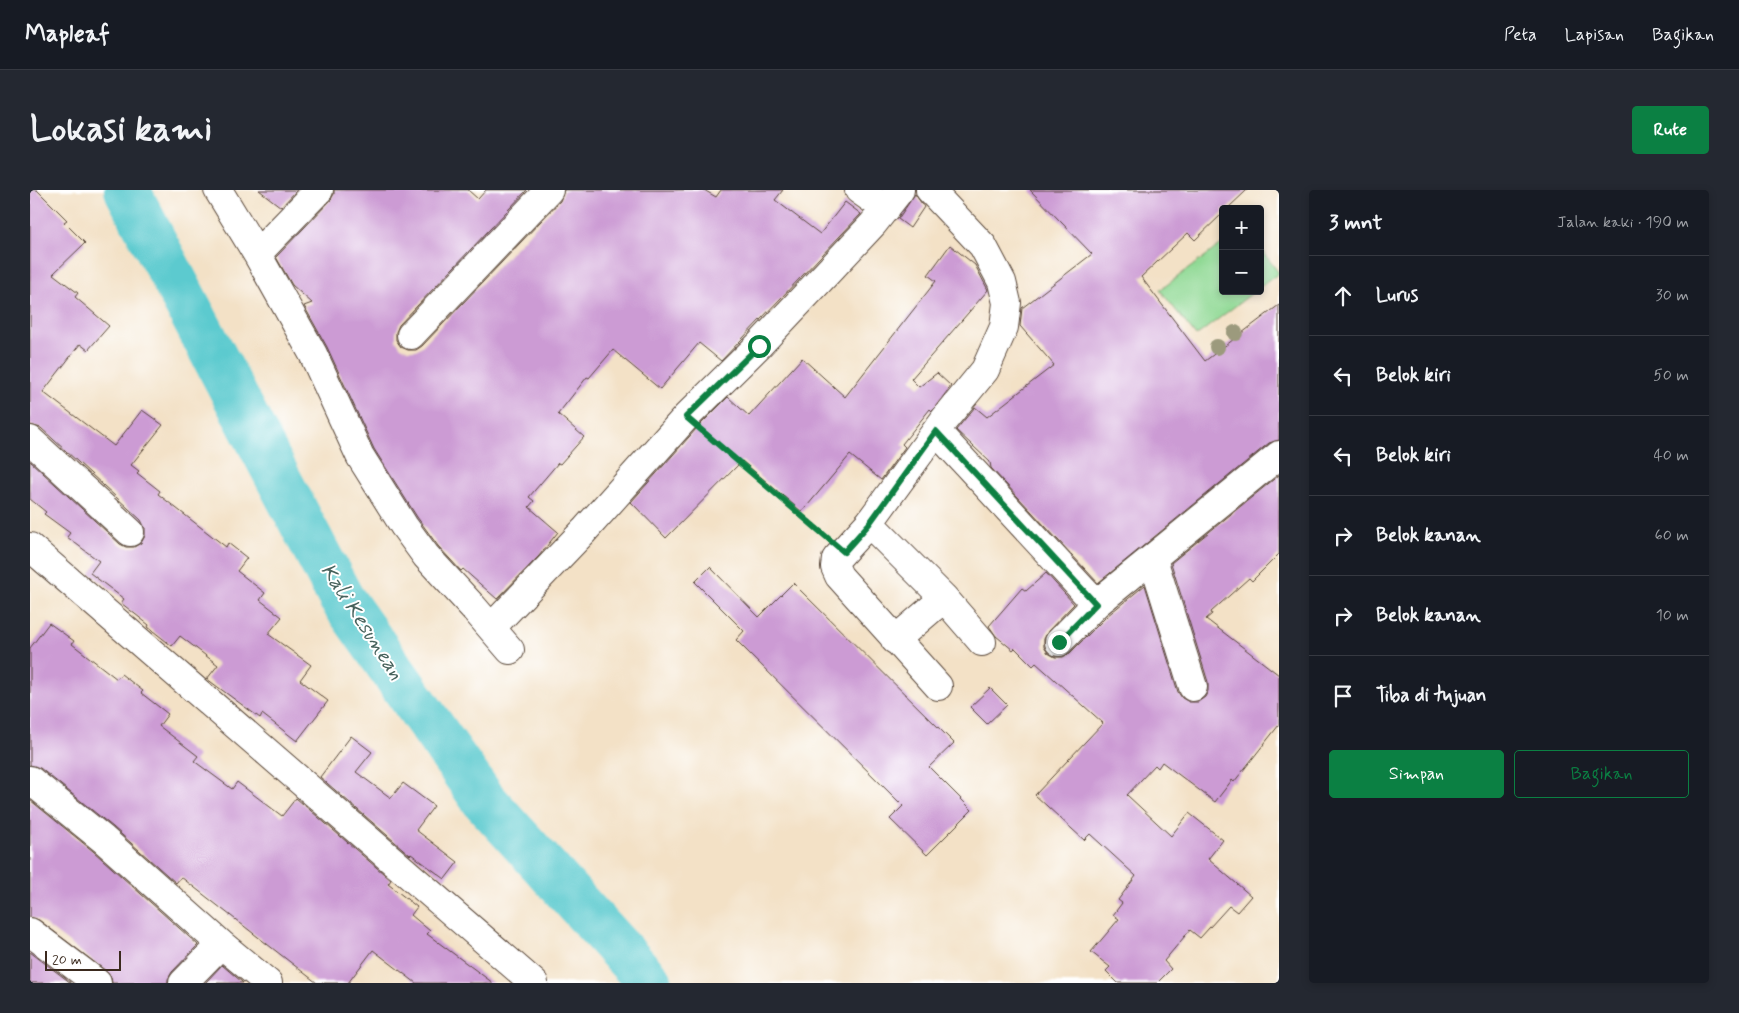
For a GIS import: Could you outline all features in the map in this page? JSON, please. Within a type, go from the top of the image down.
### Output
[{"type":"street","points":[[218,190],[257,254],[313,354],[360,456],[404,526],[426,556],[474,607],[510,650]]},
{"type":"street","points":[[257,254],[319,190]]},
{"type":"street","points":[[411,335],[549,190]]},
{"type":"street","points":[[491,628],[584,531],[686,417],[759,346],[893,200],[859,190]]},
{"type":"street","points":[[930,190],[983,246],[1002,282],[1007,303],[1004,326],[985,370],[936,431],[869,524],[836,559],[835,568],[839,576],[938,686]]},
{"type":"street","points":[[936,431],[1096,604]]},
{"type":"street","points":[[30,440],[130,532]]},
{"type":"street","points":[[1059,642],[1096,604],[1279,455]]},
{"type":"street","points":[[869,524],[944,598],[982,642]]},
{"type":"street","points":[[30,546],[527,981]]},
{"type":"street","points":[[1153,558],[1162,581],[1192,687]]},
{"type":"street","points":[[896,640],[944,598]]},
{"type":"street","points":[[30,780],[103,839],[221,944],[268,983]]},
{"type":"street","points":[[30,932],[97,983]]},
{"type":"street","points":[[182,983],[221,944]]},
{"type":"path","points":[[686,417],[844,552]]},
{"type":"green space","points":[[1219,246],[1219,295],[1250,295],[1196,336],[1160,290]]},
{"type":"green space","points":[[1264,253],[1279,273],[1264,284]]},
{"type":"building","points":[[30,190],[37,190],[67,220],[64,222],[85,243],[53,274],[78,293],[75,297],[109,326],[88,350],[80,344],[43,392],[114,446],[142,410],[163,425],[131,465],[139,471],[137,473],[160,491],[158,494],[226,547],[228,543],[247,558],[237,571],[265,593],[260,600],[282,617],[268,634],[311,665],[300,680],[328,701],[297,741],[262,714],[260,718],[207,679],[218,665],[180,636],[172,646],[121,603],[124,599],[90,573],[99,561],[67,537],[70,533],[44,514],[46,512],[30,499],[30,461],[120,544],[126,547],[134,547],[141,543],[145,536],[145,528],[141,520],[41,428],[30,425]]},
{"type":"building","points":[[259,190],[297,190],[281,207]]},
{"type":"building","points":[[334,190],[468,190],[478,199],[486,190],[527,190],[399,325],[396,332],[396,340],[401,347],[408,350],[416,350],[422,346],[560,201],[564,190],[704,190],[716,197],[721,190],[783,190],[775,200],[820,234],[845,202],[861,214],[721,361],[699,343],[660,389],[613,350],[589,378],[587,377],[558,414],[584,437],[560,464],[558,463],[529,497],[534,501],[529,507],[558,532],[539,556],[497,599],[463,569],[461,571],[438,546],[417,517],[374,449],[327,347],[304,306],[312,303],[292,285],[276,257],[330,201]]},
{"type":"building","points":[[1030,190],[1247,190],[1231,205],[1219,205],[1219,217],[1195,240],[1188,233],[1141,277],[1205,361],[1279,305],[1279,440],[1269,443],[1098,583],[991,468],[990,462],[956,430],[975,407],[987,417],[1054,365],[1020,326],[1022,308],[1092,254]]},
{"type":"building","points":[[915,194],[924,207],[910,228],[898,219]]},
{"type":"building","points":[[950,245],[975,265],[988,290],[911,379],[919,387],[937,373],[951,386],[932,411],[930,409],[902,444],[905,447],[881,480],[850,455],[802,512],[742,461],[666,538],[631,502],[697,428],[728,397],[749,416],[802,358],[845,397],[936,281],[928,275]]},
{"type":"building","points":[[1279,475],[1279,554],[1252,581],[1249,578],[1211,612],[1212,614],[1206,619],[1279,675],[1279,725],[1234,782],[1232,780],[1215,802],[1162,762],[1158,768],[1155,765],[1127,795],[1171,836],[1189,813],[1223,840],[1208,859],[1251,896],[1237,912],[1229,906],[1200,938],[1190,930],[1164,961],[1171,969],[1157,983],[1118,983],[1106,971],[1110,967],[1091,952],[1119,919],[1113,915],[1122,903],[1118,900],[1136,876],[1090,834],[1084,840],[1035,795],[1103,723],[1036,663],[1033,666],[1015,648],[1013,650],[996,636],[989,626],[1022,588],[1026,591],[1046,573],[1074,604],[1048,631],[1044,639],[1044,647],[1048,653],[1055,657],[1063,657],[1070,653],[1107,616],[1145,585],[1178,692],[1182,698],[1189,702],[1198,702],[1205,697],[1208,691],[1208,682],[1171,563]]},
{"type":"building","points":[[710,567],[759,617],[793,583],[954,743],[929,767],[972,810],[927,855],[890,819],[903,806],[736,640],[744,631],[695,582]]},
{"type":"building","points":[[49,623],[74,641],[72,644],[117,679],[121,674],[143,691],[141,693],[168,714],[159,726],[198,756],[194,761],[232,789],[237,782],[282,816],[296,798],[391,880],[388,884],[417,907],[411,915],[430,931],[427,934],[493,983],[416,983],[373,950],[348,983],[317,983],[181,877],[176,883],[113,827],[40,768],[30,765],[30,648]]},
{"type":"building","points":[[990,688],[1007,705],[987,724],[970,707]]},
{"type":"building","points":[[351,736],[372,752],[356,772],[391,798],[403,783],[434,806],[416,830],[458,862],[445,879],[410,855],[320,777]]},
{"type":"building","points":[[30,800],[93,851],[198,945],[172,972],[168,983],[112,983],[111,977],[106,971],[39,920],[30,917]]},
{"type":"building","points":[[30,952],[71,983],[30,983]]},
{"type":"building","points":[[222,965],[242,982],[243,983],[205,983]]},
{"type":"waterway","name":"Kali Kesunean","points":[[127,190],[341,598],[483,799],[650,983]]},
{"type":"route","points":[[759,346],[686,417],[844,552],[869,524],[936,431],[1096,604],[1059,642]]}]
